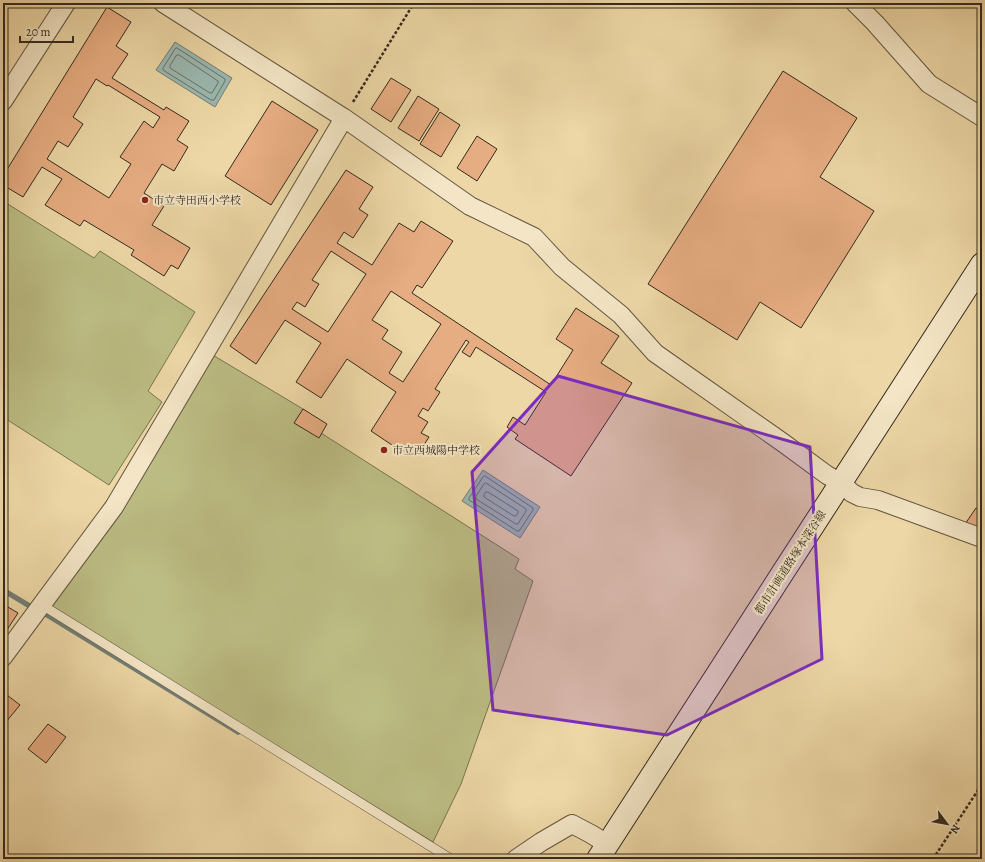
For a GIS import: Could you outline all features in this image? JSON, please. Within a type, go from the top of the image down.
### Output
[{"type":"street","points":[[3,101],[66,3]]},
{"type":"street","points":[[163,3],[344,118],[470,206],[534,237],[562,267],[621,315],[655,354],[840,483],[852,494],[878,500],[982,538]]},
{"type":"street","points":[[855,3],[929,84],[982,117]]},
{"type":"street","points":[[4,653],[42,605],[114,507],[344,118]]},
{"type":"street","name":"都市計画道路塚本深谷線","points":[[602,852],[982,264]]},
{"type":"street","points":[[516,859],[572,824],[591,834],[602,852]]},
{"type":"lane","points":[[42,605],[451,859]]},
{"type":"path","points":[[344,118],[414,3]]},
{"type":"path","points":[[933,859],[982,784]]},
{"type":"highlighted area","points":[[558,376],[810,447],[822,659],[667,735],[493,710],[472,472]]},
{"type":"green space","points":[[3,201],[94,258],[100,251],[195,312],[148,391],[162,402],[109,485],[3,417]]},
{"type":"green space","points":[[211,354],[303,409],[321,433],[519,559],[515,569],[533,581],[461,784],[433,842],[49,606]]},
{"type":"water","points":[[175,42],[232,78],[215,107],[156,70]]},
{"type":"water","points":[[483,470],[540,507],[520,538],[462,501]]},
{"type":"building","points":[[107,7],[131,22],[116,46],[128,54],[112,78],[164,110],[166,107],[189,121],[177,140],[188,147],[174,171],[162,164],[144,193],[164,206],[152,225],[190,248],[178,269],[171,265],[164,276],[131,255],[134,250],[84,220],[80,226],[45,205],[62,179],[42,167],[23,197],[3,185],[3,176]],"holes":[[[96,79],[107,86],[108,85],[160,117],[153,128],[144,121],[120,157],[131,164],[109,198],[47,159],[58,141],[68,147],[83,124],[73,117]]]},
{"type":"building","points":[[783,71],[857,118],[820,177],[874,211],[801,328],[760,302],[737,340],[648,284]]},
{"type":"building","points":[[391,78],[411,90],[391,122],[371,109]]},
{"type":"building","points":[[418,96],[439,109],[419,141],[398,128]]},
{"type":"building","points":[[272,101],[318,130],[271,205],[225,176]]},
{"type":"building","points":[[440,112],[460,125],[441,157],[420,144]]},
{"type":"building","points":[[477,136],[497,149],[477,181],[457,168]]},
{"type":"building","points":[[346,170],[373,187],[359,209],[368,215],[353,238],[344,232],[337,243],[372,265],[399,223],[414,232],[421,221],[453,241],[422,288],[417,285],[412,293],[551,385],[573,350],[556,339],[576,308],[619,336],[601,363],[632,383],[571,476],[515,439],[518,435],[507,427],[513,417],[525,425],[546,392],[476,347],[470,357],[462,352],[469,342],[466,340],[435,389],[440,392],[428,411],[423,408],[418,416],[428,422],[421,433],[429,437],[420,451],[413,446],[407,455],[371,431],[396,392],[347,359],[321,398],[296,382],[321,343],[285,320],[256,364],[230,346]],"holes":[[[331,251],[366,274],[328,332],[292,309],[297,302],[305,307],[319,284],[312,280]],[[391,291],[441,324],[403,382],[389,373],[402,352],[382,339],[388,330],[372,320]]]},
{"type":"building","points":[[303,409],[327,424],[319,438],[294,423]]},
{"type":"building","points":[[976,508],[982,511],[982,526],[976,536],[963,527]]},
{"type":"building","points":[[3,604],[18,613],[3,636]]},
{"type":"building","points":[[3,692],[20,705],[6,722],[3,720]]},
{"type":"building","points":[[48,724],[66,737],[46,763],[28,749]]},
{"type":"waterway","points":[[3,590],[28,605]]},
{"type":"waterway","points":[[44,613],[238,732]]},
{"type":"place","name":"市立寺田西小学校","points":[[145,200]]},
{"type":"place","name":"市立西城陽中学校","points":[[384,450]]}]
